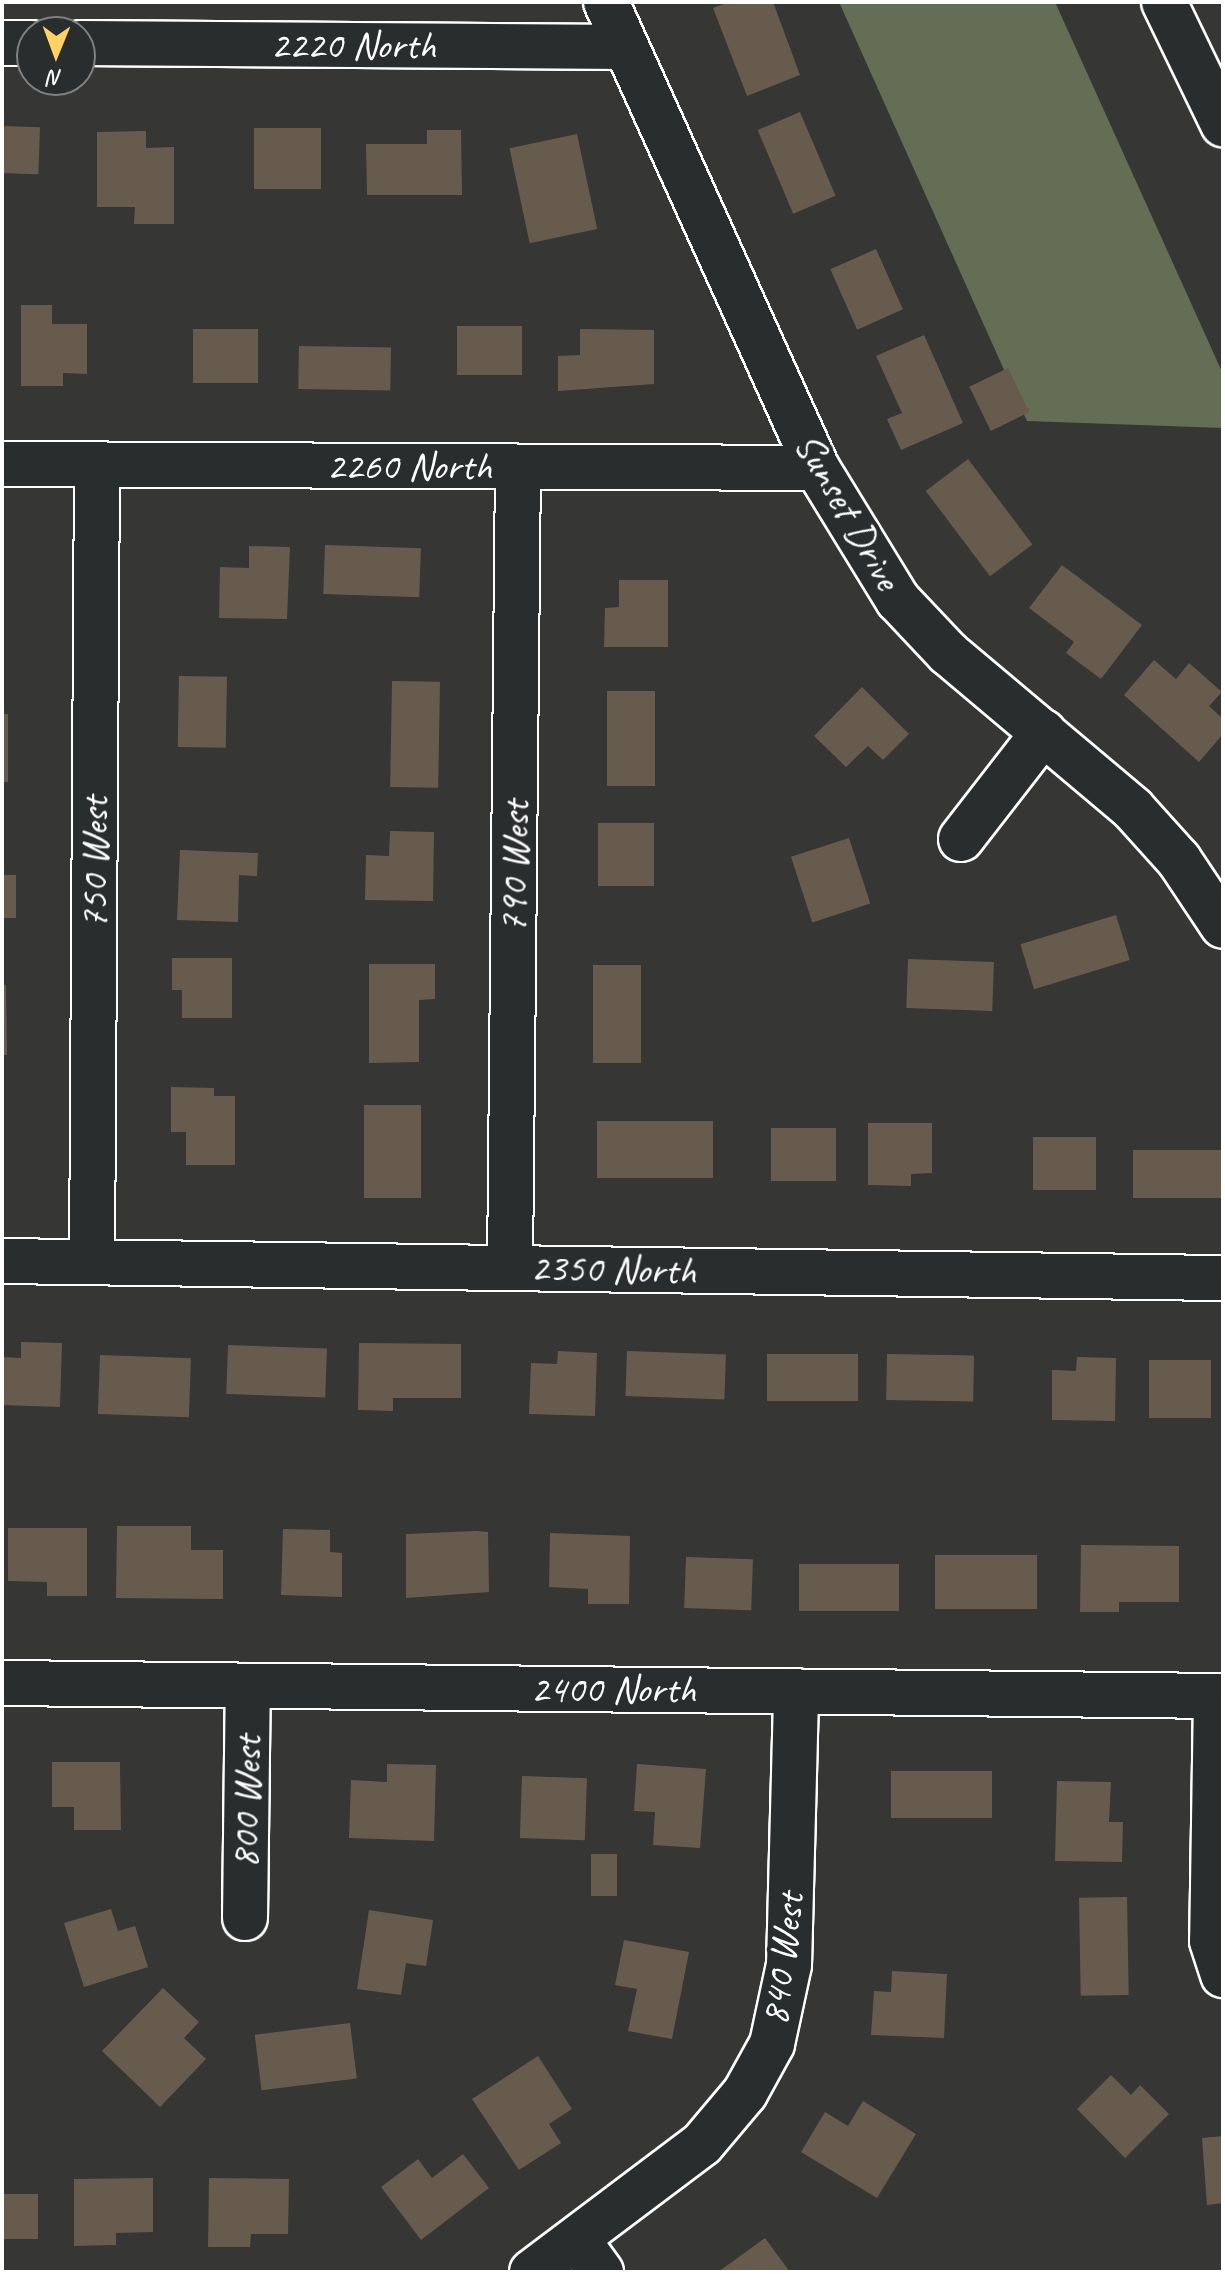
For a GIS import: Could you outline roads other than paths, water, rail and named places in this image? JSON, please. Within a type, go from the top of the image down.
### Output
[{"type":"street","name":"Sunset Drive","points":[[606,2],[817,468],[898,600],[948,653],[1133,809],[1179,860],[1223,926]]},
{"type":"street","points":[[1164,2],[1223,124]]},
{"type":"street","name":"2220 North","points":[[96,43],[626,47]]},
{"type":"street","name":"2260 North","points":[[2,464],[817,468]]},
{"type":"street","name":"750 West","points":[[92,1261],[97,465]]},
{"type":"street","name":"790 West","points":[[510,1268],[518,467]]},
{"type":"street","points":[[961,839],[1044,732]]},
{"type":"street","name":"2350 North","points":[[2,1261],[1223,1278]]},
{"type":"street","name":"2400 North","points":[[2,1683],[1220,1696]]},
{"type":"street","name":"800 West","points":[[245,1918],[248,1686]]},
{"type":"street","name":"840 West","points":[[532,2272],[589,2255],[702,2144],[745,2093],[772,2044],[789,1965],[796,1691]]},
{"type":"street","points":[[1220,1696],[1212,1941],[1223,1975]]}]
